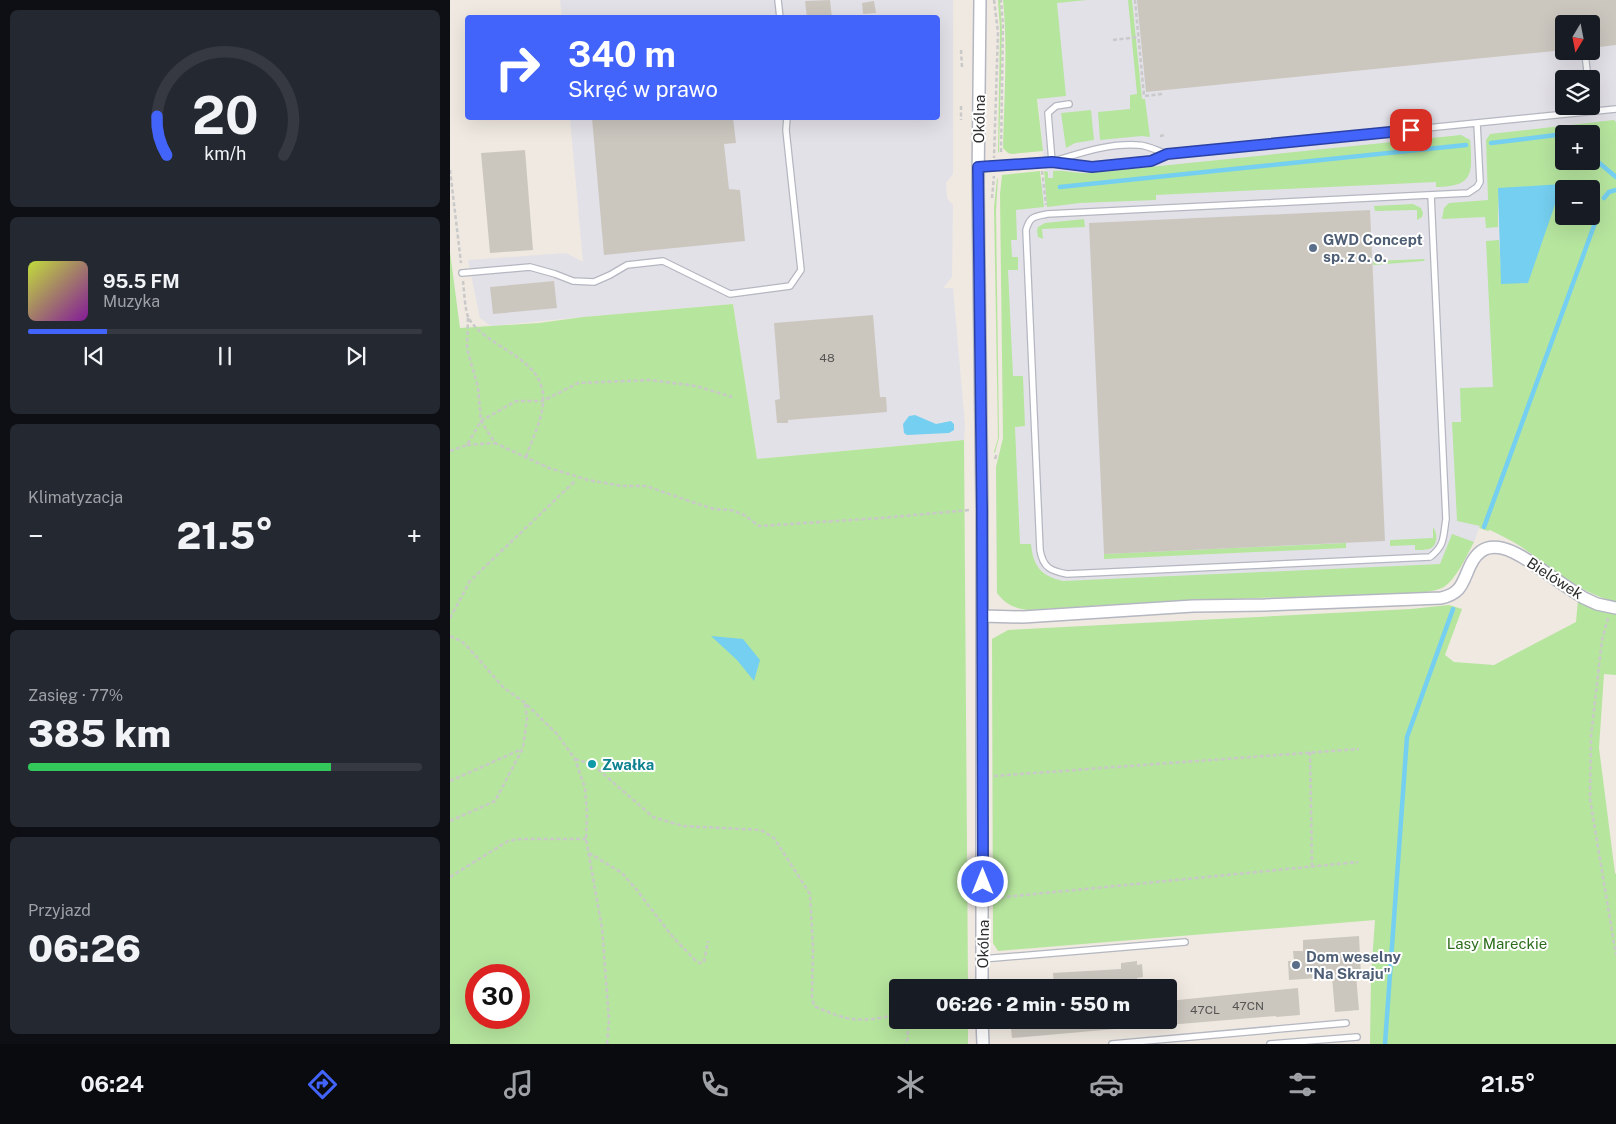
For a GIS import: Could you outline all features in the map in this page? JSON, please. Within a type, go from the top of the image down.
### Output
[{"type":"street","name":"Okólna","points":[[980,0],[978,167],[982,509],[982,979]]},
{"type":"street","name":"Bielówek","points":[[982,616],[1023,617],[1193,606],[1441,598],[1459,590],[1477,555],[1495,546],[1512,550],[1584,598],[1614,608]]},
{"type":"street","points":[[982,1029],[982,1044]]},
{"type":"lane","points":[[778,0],[780,15]]},
{"type":"lane","points":[[1052,162],[1048,112],[1056,106],[1069,104]]},
{"type":"lane","points":[[1600,109],[1616,109]]},
{"type":"lane","points":[[978,167],[1052,162],[1092,167],[1151,161],[1167,154],[1555,113]]},
{"type":"lane","points":[[462,274],[530,267],[573,281],[594,282],[627,265],[663,261],[730,294],[790,286],[801,270],[786,120]]},
{"type":"lane","points":[[1431,195],[1446,519],[1443,541],[1439,550],[1430,557],[1067,574],[1056,572],[1047,567],[1042,559],[1040,550],[1026,230],[1028,221],[1047,214],[1468,193],[1477,187],[1480,182],[1477,123]]},
{"type":"lane","points":[[1052,162],[1094,148],[1118,146],[1139,145],[1167,154]]},
{"type":"lane","points":[[982,959],[1185,942]]},
{"type":"lane","points":[[1112,1044],[1346,1023]]},
{"type":"lane","points":[[1270,1044],[1357,1036]]},
{"type":"path","points":[[994,0],[998,32],[995,148]]},
{"type":"path","points":[[1001,0],[1003,49],[1001,152]]},
{"type":"path","points":[[1135,0],[1144,96],[1162,94]]},
{"type":"path","points":[[1113,40],[1138,37]]},
{"type":"path","points":[[961,50],[962,67]]},
{"type":"path","points":[[961,106],[961,120]]},
{"type":"path","points":[[1160,136],[1166,135]]},
{"type":"path","points":[[450,170],[468,318],[467,350],[478,387],[481,421],[495,443]]},
{"type":"path","points":[[1042,171],[1047,214]]},
{"type":"path","points":[[468,318],[484,335],[525,362],[540,382],[544,401],[540,420],[526,457]]},
{"type":"path","points":[[467,445],[481,421],[516,401],[544,401],[578,383],[650,380],[696,386],[732,397]]},
{"type":"path","points":[[450,451],[467,445],[495,443],[549,468],[588,480],[622,486],[646,486],[701,505],[731,510],[744,515],[759,526],[982,509]]},
{"type":"path","points":[[450,618],[470,581],[575,481]]},
{"type":"path","points":[[1614,608],[1602,640],[1591,736],[1590,799],[1616,955]]},
{"type":"path","points":[[450,636],[465,644],[504,688],[524,702],[557,734],[575,759],[585,788],[587,813],[586,839],[602,928],[609,1020],[607,1044]]},
{"type":"path","points":[[450,821],[495,801],[523,748],[526,718],[524,702]]},
{"type":"path","points":[[450,780],[523,748]]},
{"type":"path","points":[[982,777],[1359,749]]},
{"type":"path","points":[[1310,752],[1312,866]]},
{"type":"path","points":[[575,759],[592,764],[653,817],[683,826],[760,830],[774,838],[810,894],[813,948],[812,997],[814,1006],[849,1020],[889,1016]]},
{"type":"path","points":[[450,877],[508,841],[520,839],[586,839]]},
{"type":"path","points":[[590,853],[622,873],[672,936],[700,963],[704,962],[708,941]]},
{"type":"path","points":[[983,899],[1358,862]]},
{"type":"path","points":[[905,1044],[908,1038],[907,1029]]},
{"type":"shaded area","points":[[560,0],[953,0],[953,174],[946,183],[947,198],[953,205],[952,277],[943,288],[953,288],[965,425],[964,440],[757,459],[733,304],[491,326],[480,318],[468,260],[566,253],[583,262],[570,120],[940,120],[940,15],[562,15]]},
{"type":"shaded area","points":[[1028,0],[1616,0],[1616,180],[1600,186],[1600,180],[1555,180],[1555,225],[1562,225],[1538,362],[1474,542],[1458,570],[997,593],[996,467],[1007,449],[1007,186],[1046,181]]},
{"type":"green space","points":[[998,0],[1000,0],[1002,31],[999,153],[1000,30]]},
{"type":"green space","points":[[1003,0],[1087,0],[1057,3],[1066,96],[1037,99],[1043,151],[1012,154],[1003,148],[1005,55]]},
{"type":"green space","points":[[1128,0],[1132,0],[1142,99],[1145,99],[1150,137],[1100,140],[1098,112],[1130,109],[1130,95],[1137,94]]},
{"type":"green space","points":[[1091,110],[1094,140],[1075,143],[1066,148],[1061,113]]},
{"type":"green space","points":[[1614,120],[1616,122],[1616,602],[1588,592],[1520,546],[1490,530],[1457,521],[1452,422],[1461,422],[1460,388],[1493,387],[1486,241],[1499,240],[1502,284],[1498,188],[1498,227],[1486,228],[1485,217],[1442,219],[1444,208],[1449,203],[1488,200],[1486,140],[1490,134],[1555,127],[1555,170],[1600,170],[1600,125],[1570,125]]},
{"type":"green space","points":[[1461,135],[1470,140],[1471,168],[1466,179],[1456,185],[1436,187],[1436,182],[1156,195],[1156,200],[1080,203],[1047,207],[1044,171],[1048,172],[1048,178],[1053,178],[1053,171],[1091,173]]},
{"type":"green space","points":[[1040,171],[1044,207],[1016,210],[1017,240],[1011,240],[1012,257],[1018,257],[1018,270],[1008,270],[1013,376],[1023,376],[1025,426],[1015,427],[1020,544],[1031,544],[1036,564],[1040,569],[1049,576],[1063,581],[1440,564],[1452,534],[1474,542],[1460,568],[1447,585],[1428,592],[1414,593],[1168,601],[1028,610],[1011,605],[1000,597],[997,593],[996,467],[1003,438],[1000,194],[1002,175]]},
{"type":"green space","points":[[998,178],[996,211],[999,437],[995,453],[998,438],[994,207]]},
{"type":"green space","points":[[1413,204],[1421,208],[1423,213],[1422,217],[1417,220],[1417,210],[1375,211],[1374,206]]},
{"type":"green space","points":[[1084,219],[1085,227],[1042,229],[1043,239],[1038,237],[1038,227],[1045,223]]},
{"type":"green space","points":[[450,252],[460,328],[539,323],[583,317],[733,304],[757,459],[964,440],[968,979],[889,979],[889,1029],[968,1029],[968,1044],[450,1044]]},
{"type":"green space","points":[[1425,259],[1424,261],[1373,265],[1373,261]]},
{"type":"green space","points":[[1433,527],[1436,533],[1436,542],[1429,549],[1415,550],[1415,545],[1390,546],[1390,540],[1433,538]]},
{"type":"green space","points":[[1346,543],[1346,548],[1104,559],[1104,554]]},
{"type":"green space","name":"Lasy Mareckie","points":[[1578,600],[1616,613],[1616,675],[1604,674],[1599,748],[1616,874],[1616,1044],[1370,1044],[1371,975],[1375,920],[998,951],[993,943],[992,639],[1008,630],[1411,609],[1449,605],[1462,609],[1445,655],[1454,662],[1494,665],[1576,622]]},
{"type":"water","points":[[1555,184],[1555,204],[1528,283],[1501,284],[1498,188]]},
{"type":"water","points":[[915,415],[936,424],[951,421],[954,424],[954,430],[949,433],[907,435],[904,433],[903,424],[909,416]]},
{"type":"water","points":[[711,636],[743,639],[760,660],[754,681],[737,660]]},
{"type":"building","points":[[830,0],[832,15],[807,15],[805,1]]},
{"type":"building","points":[[1137,0],[1616,0],[1616,45],[1600,47],[1600,15],[1555,15],[1555,51],[1146,92]]},
{"type":"building","points":[[874,1],[876,13],[863,14],[862,3]]},
{"type":"building","points":[[592,120],[733,120],[736,143],[724,144],[729,189],[740,190],[745,241],[604,255]]},
{"type":"building","points":[[525,150],[533,250],[490,253],[481,153]]},
{"type":"building","points":[[1370,210],[1385,541],[1104,554],[1089,223]]},
{"type":"building","points":[[554,281],[557,308],[493,314],[490,287]]},
{"type":"building","points":[[873,315],[880,397],[886,397],[887,412],[788,420],[788,423],[777,423],[775,400],[780,399],[774,323]]},
{"type":"building","points":[[1359,936],[1361,975],[1356,975],[1359,1010],[1335,1012],[1332,977],[1289,980],[1288,961],[1294,961],[1293,951],[1303,951],[1303,940]]},
{"type":"building","points":[[1137,961],[1137,965],[1142,964],[1143,977],[1137,979],[1053,979],[1053,973],[1121,969],[1121,963]]},
{"type":"building","points":[[1298,988],[1300,1015],[1177,1024],[1177,1000]]},
{"type":"building","points":[[1011,1029],[1116,1029],[1012,1038]]},
{"type":"waterway","points":[[1491,143],[1555,135]]},
{"type":"waterway","points":[[1060,187],[1466,145]]},
{"type":"waterway","points":[[1600,164],[1616,177]]},
{"type":"waterway","points":[[1604,198],[1609,192],[1616,190]]},
{"type":"waterway","points":[[1484,527],[1594,225]]},
{"type":"waterway","points":[[1385,1044],[1407,737],[1453,609]]},
{"type":"place","name":"GWD Concept sp. z o. o.","points":[[1313,248]]},
{"type":"place","name":"Zwałka","points":[[592,764]]},
{"type":"place","name":"Dom weselny \"Na Skraju\"","points":[[1296,965]]},
{"type":"route","points":[[983,882],[982,509],[978,167],[1052,162],[1092,167],[1151,161],[1167,154],[1411,130]]}]
